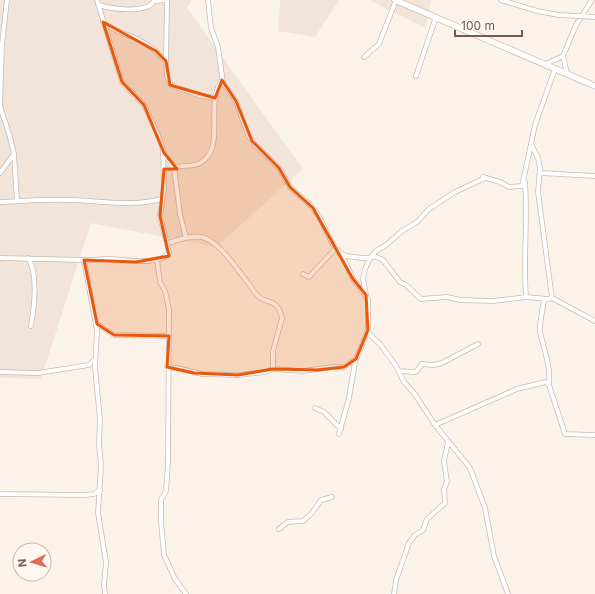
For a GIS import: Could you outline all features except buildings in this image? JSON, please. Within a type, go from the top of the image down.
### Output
[{"type":"street","points":[[7,0],[2,19],[0,106],[14,154],[17,201]]},
{"type":"street","points":[[0,258],[84,260],[112,259],[136,262],[157,259],[168,255],[168,243],[160,216],[164,153],[158,135],[144,104],[122,82],[97,0]]},
{"type":"street","points":[[99,5],[118,10],[145,8],[151,6],[154,0],[167,0],[166,61],[167,76],[171,85],[200,96],[215,98]]},
{"type":"street","points":[[208,0],[211,28],[218,47],[222,80],[236,101],[252,141],[279,168],[290,187],[313,208],[336,248],[340,252],[346,256],[370,258],[377,257],[383,260],[396,279],[421,299],[447,297],[460,300],[493,301],[526,297],[550,299],[595,322]]},
{"type":"street","points":[[364,56],[378,44],[396,0],[595,86]]},
{"type":"street","points":[[501,0],[545,13],[595,17]]},
{"type":"street","points":[[567,74],[563,56],[576,25],[592,0]]},
{"type":"street","points":[[416,76],[436,17]]},
{"type":"street","points":[[103,22],[112,28],[147,44],[166,61]]},
{"type":"street","points":[[545,64],[563,56]]},
{"type":"street","points":[[526,297],[527,210],[525,181],[531,144],[555,69]]},
{"type":"street","points":[[164,169],[198,165],[212,152],[215,128],[215,98],[222,80]]},
{"type":"street","points":[[531,144],[538,158],[541,173],[538,192],[550,299]]},
{"type":"street","points":[[164,153],[172,162],[174,168],[180,214],[186,238]]},
{"type":"street","points":[[0,173],[14,154]]},
{"type":"street","points":[[541,173],[595,176]]},
{"type":"street","points":[[340,434],[356,359],[368,330],[369,304],[363,279],[365,269],[370,258],[402,230],[417,222],[429,209],[455,192],[484,177],[513,188],[522,186],[525,181]]},
{"type":"street","points":[[0,202],[69,200],[95,203],[131,204],[162,200]]},
{"type":"street","points":[[168,243],[200,236],[206,238],[219,248],[234,264],[257,295],[277,305],[282,318],[273,351],[273,370]]},
{"type":"street","points":[[303,274],[309,277],[312,275],[320,263],[336,248]]},
{"type":"street","points":[[340,252],[353,278],[366,295]]},
{"type":"street","points":[[28,258],[33,268],[34,278],[34,309],[31,326]]},
{"type":"street","points":[[157,259],[160,282],[168,300],[169,336],[168,463],[166,491],[162,500],[161,522],[164,555],[174,579],[186,594]]},
{"type":"street","points":[[84,260],[97,324],[95,358],[100,420],[100,490],[98,513],[106,562],[104,585],[106,594]]},
{"type":"street","points":[[550,299],[544,300],[540,332],[546,352],[550,378],[549,386],[565,434],[595,435]]},
{"type":"street","points":[[97,324],[114,335],[169,336]]},
{"type":"street","points":[[368,330],[370,335],[380,344],[399,371],[404,382],[414,393],[435,425],[470,468],[485,508],[495,558],[508,594]]},
{"type":"street","points":[[399,371],[416,372],[422,364],[434,365],[442,363],[478,344]]},
{"type":"street","points":[[0,372],[38,373],[77,368],[89,365],[95,358]]},
{"type":"street","points":[[168,367],[178,368],[194,373],[238,375],[273,370],[304,371],[344,367],[356,359]]},
{"type":"street","points":[[435,425],[517,389],[545,382],[549,386]]},
{"type":"street","points":[[315,408],[324,412],[327,417],[341,429]]},
{"type":"street","points":[[394,594],[396,580],[409,543],[415,535],[423,530],[428,519],[445,503],[444,489],[447,482],[444,461],[448,442]]},
{"type":"street","points":[[0,494],[85,495],[94,494],[100,490]]},
{"type":"street","points":[[279,529],[288,522],[302,521],[312,513],[321,500],[332,497]]},
{"type":"highlighted area","points":[[103,22],[156,51],[166,61],[170,85],[215,98],[222,80],[236,101],[252,141],[279,168],[290,187],[313,208],[353,279],[366,295],[368,330],[356,359],[344,367],[317,370],[273,369],[238,375],[194,373],[167,367],[169,336],[114,335],[97,324],[84,260],[136,262],[169,256],[160,216],[164,169],[177,169],[164,153],[144,105],[122,82]]},
{"type":"shaded area","points":[[0,0],[192,0],[187,8],[303,169],[216,247],[91,223],[41,379],[0,378]]},
{"type":"shaded area","points":[[280,0],[339,0],[315,37],[278,31]]},
{"type":"shaded area","points":[[369,0],[431,0],[425,28]]}]
